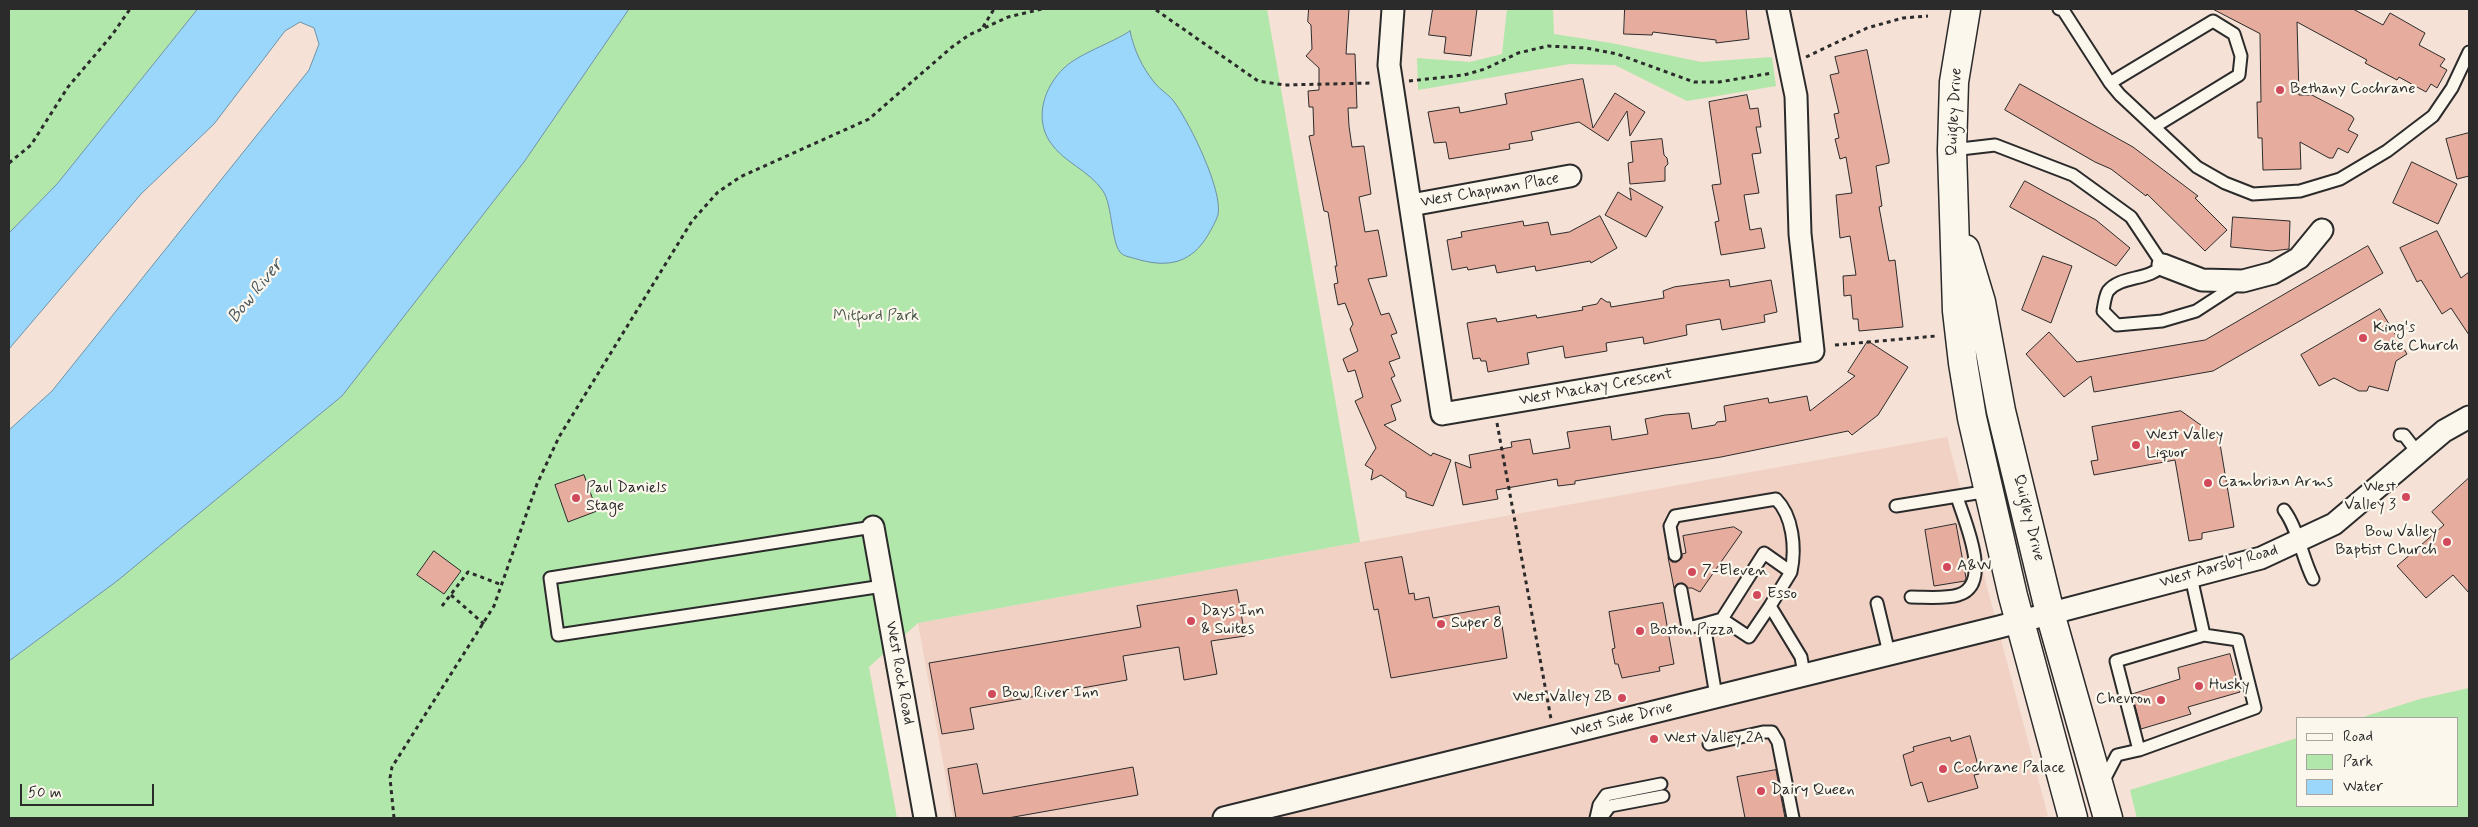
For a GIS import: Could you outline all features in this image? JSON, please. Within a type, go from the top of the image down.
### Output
[{"type":"street","name":"West Mackay Crescent","points":[[1393,9],[1389,65],[1442,414],[1813,351],[1800,234],[1796,96],[1778,9]]},
{"type":"street","name":"Quigley Drive","points":[[1966,9],[1954,82],[1952,150],[1957,311],[1963,363],[1972,418],[2019,621],[2073,818]]},
{"type":"street","name":"West Chapman Place","points":[[1411,205],[1570,176]]},
{"type":"street","name":"Quigley Drive","points":[[1955,216],[1981,302],[2002,411],[2050,614],[2108,818]]},
{"type":"street","points":[[2162,265],[2202,280],[2243,281],[2273,273],[2299,258],[2322,230]]},
{"type":"street","name":"West Aarsby Road","points":[[2019,621],[2261,558],[2298,543],[2334,524],[2444,432],[2469,417]]},
{"type":"street","name":"West Rock Road","points":[[873,527],[925,818]]},
{"type":"street","name":"West Side Drive","points":[[1224,818],[2019,621]]},
{"type":"lane","points":[[2059,9],[2063,10],[2110,83],[2154,127],[2197,166],[2226,183],[2253,194],[2300,191],[2340,179],[2387,151],[2433,116],[2452,88],[2469,52]]},
{"type":"lane","points":[[2110,83],[2213,21],[2234,34],[2241,56],[2239,75],[2154,127]]},
{"type":"lane","points":[[1952,150],[1995,145],[2072,175],[2131,217],[2162,265],[2157,272],[2117,285],[2108,292],[2102,311],[2117,325],[2162,321],[2196,311],[2243,281]]},
{"type":"lane","points":[[2400,435],[2404,434],[2418,454]]},
{"type":"lane","points":[[1896,506],[1989,491]]},
{"type":"lane","points":[[1912,597],[1957,596],[1967,592],[1976,579],[1977,563],[1957,497]]},
{"type":"lane","points":[[1675,555],[1670,526],[1675,516],[1776,499],[1785,509],[1795,554],[1791,572],[1773,592],[1749,637],[1722,619]]},
{"type":"lane","points":[[2284,510],[2290,518],[2313,579]]},
{"type":"lane","points":[[873,527],[550,578],[558,635],[883,586]]},
{"type":"lane","points":[[1681,590],[1688,628],[1722,619],[1741,597],[1753,578],[1764,553],[1791,572]]},
{"type":"lane","points":[[2191,576],[2204,636]]},
{"type":"lane","points":[[1877,603],[1888,653]]},
{"type":"lane","points":[[1764,609],[1801,657],[1804,674]]},
{"type":"lane","points":[[1704,624],[1716,696]]},
{"type":"lane","points":[[2100,788],[2117,755],[2139,750],[2255,708],[2238,640],[2204,636],[2116,661],[2139,750]]},
{"type":"lane","points":[[1709,744],[1763,732],[1772,732],[1778,742],[1793,818]]},
{"type":"lane","points":[[1596,818],[1599,805],[1606,795],[1662,790],[1610,806],[1601,818]]},
{"type":"path","points":[[9,163],[31,145],[68,87],[112,35],[130,9]]},
{"type":"path","points":[[983,27],[994,9]]},
{"type":"path","points":[[394,818],[390,778],[392,767],[484,624],[502,585],[537,484],[559,437],[692,220],[708,201],[740,176],[870,118],[952,47],[983,27],[1008,17],[1042,9]]},
{"type":"path","points":[[1156,9],[1258,81],[1284,85],[1377,82]]},
{"type":"path","points":[[1805,57],[1872,26],[1903,18],[1928,16]]},
{"type":"path","points":[[1409,81],[1464,75],[1485,70],[1518,53],[1548,46],[1586,48],[1617,54],[1694,82],[1719,82],[1777,72]]},
{"type":"path","points":[[1835,345],[1936,336]]},
{"type":"path","points":[[1497,422],[1552,719]]},
{"type":"path","points":[[442,606],[468,572],[502,585]]},
{"type":"path","points":[[450,595],[484,624]]},
{"type":"shaded area","points":[[1947,437],[2048,816],[2039,818],[953,818],[918,623]]},
{"type":"green space","points":[[9,9],[198,9],[57,184],[9,233]]},
{"type":"green space","name":"Mitford Park","points":[[629,9],[1267,9],[1360,542],[918,623],[869,667],[897,818],[9,818],[9,661],[117,581],[342,396],[524,162]]},
{"type":"green space","points":[[1507,9],[1553,9],[1554,34],[1611,43],[1701,62],[1772,57],[1776,86],[1687,101],[1615,65],[1570,64],[1418,90],[1417,58],[1470,62],[1502,54]]},
{"type":"green space","points":[[2469,688],[2469,818],[2137,818],[2130,790],[2296,738],[2296,807],[2458,807],[2458,717],[2363,717],[2420,699]]},
{"type":"water","name":"Bow River","points":[[198,9],[629,9],[524,162],[342,396],[117,581],[9,661],[9,430],[52,391],[309,70],[319,44],[314,28],[300,22],[285,31],[214,124],[141,194],[9,349],[9,233],[57,184]]},
{"type":"water","points":[[1130,31],[1136,52],[1142,64],[1156,85],[1173,100],[1189,126],[1211,174],[1216,190],[1218,215],[1209,233],[1195,251],[1179,261],[1170,263],[1151,262],[1128,257],[1118,250],[1109,206],[1103,191],[1091,177],[1062,156],[1050,142],[1045,133],[1043,123],[1042,113],[1047,93],[1051,84],[1064,68],[1078,58]]},
{"type":"building","points":[[1309,9],[1349,9],[1346,54],[1355,54],[1357,108],[1348,108],[1349,126],[1352,147],[1364,146],[1371,194],[1359,197],[1365,232],[1378,230],[1387,276],[1368,279],[1381,315],[1389,313],[1397,333],[1391,335],[1400,358],[1389,362],[1395,376],[1391,378],[1401,401],[1391,405],[1396,420],[1384,425],[1431,456],[1433,453],[1451,460],[1433,506],[1406,497],[1406,492],[1381,475],[1371,480],[1373,470],[1365,465],[1376,448],[1355,401],[1363,397],[1355,370],[1348,372],[1343,359],[1358,351],[1350,329],[1353,324],[1345,303],[1338,305],[1334,284],[1338,283],[1335,266],[1337,266],[1328,212],[1324,211],[1309,136],[1314,135],[1313,107],[1309,107],[1308,91],[1319,90],[1319,68],[1306,56],[1312,49],[1311,25],[1308,22]]},
{"type":"building","points":[[1433,9],[1477,9],[1471,56],[1444,53],[1446,37],[1429,35]]},
{"type":"building","points":[[1625,9],[1746,9],[1749,39],[1716,43],[1716,40],[1653,32],[1652,35],[1624,34]]},
{"type":"building","name":"Bethany Cochrane","points":[[2213,9],[2353,9],[2383,25],[2390,13],[2425,33],[2419,45],[2445,59],[2440,66],[2447,70],[2437,88],[2431,84],[2426,92],[2399,77],[2397,80],[2365,63],[2367,60],[2297,22],[2299,95],[2312,95],[2352,116],[2354,119],[2348,130],[2358,135],[2348,153],[2338,148],[2333,158],[2329,158],[2300,142],[2301,169],[2263,170],[2262,138],[2258,138],[2257,102],[2261,102],[2260,34]]},
{"type":"building","points":[[1867,50],[1889,159],[1889,163],[1876,166],[1882,206],[1879,207],[1889,261],[1895,260],[1903,327],[1859,331],[1858,319],[1853,319],[1851,295],[1844,296],[1843,276],[1856,275],[1850,236],[1840,238],[1836,195],[1852,193],[1846,157],[1840,159],[1835,139],[1839,138],[1834,114],[1839,113],[1830,75],[1839,73],[1835,57]]},
{"type":"building","points":[[1583,79],[1593,128],[1615,93],[1645,112],[1630,136],[1627,111],[1608,141],[1579,122],[1531,132],[1533,140],[1509,144],[1510,149],[1449,159],[1446,142],[1434,143],[1428,112],[1459,107],[1460,113],[1507,104],[1505,94]]},
{"type":"building","points":[[2020,84],[2133,147],[2198,196],[2195,198],[2227,230],[2205,251],[2147,194],[2146,196],[2111,169],[2095,162],[2005,110]]},
{"type":"building","points":[[1747,95],[1750,109],[1758,108],[1761,127],[1756,127],[1761,153],[1752,154],[1759,193],[1744,195],[1750,230],[1761,228],[1765,248],[1721,255],[1715,222],[1719,221],[1712,185],[1721,184],[1709,102]]},
{"type":"building","points":[[2469,133],[2469,176],[2457,179],[2446,139]]},
{"type":"building","points":[[1662,139],[1664,155],[1667,158],[1668,164],[1665,167],[1665,181],[1630,184],[1628,163],[1633,162],[1631,142]]},
{"type":"building","points":[[2412,162],[2457,184],[2438,224],[2393,203]]},
{"type":"building","points":[[2025,181],[2096,220],[2130,248],[2116,266],[2010,207]]},
{"type":"building","points":[[1630,188],[1663,207],[1646,237],[1605,215],[1618,192],[1631,200]]},
{"type":"building","points":[[1600,216],[1617,248],[1591,263],[1590,261],[1536,271],[1535,266],[1497,273],[1495,265],[1468,270],[1467,267],[1452,270],[1447,240],[1462,237],[1461,232],[1523,221],[1524,226],[1548,222],[1551,235],[1569,232]]},
{"type":"building","points":[[2233,217],[2290,221],[2289,249],[2272,251],[2231,247]]},
{"type":"building","points":[[2437,231],[2461,278],[2469,272],[2469,335],[2451,308],[2442,314],[2421,280],[2417,282],[2400,248]]},
{"type":"building","points":[[2368,246],[2383,273],[2213,371],[2094,392],[2091,376],[2064,397],[2026,354],[2049,332],[2077,362],[2205,340]]},
{"type":"building","points":[[2043,256],[2072,266],[2051,323],[2022,310]]},
{"type":"building","points":[[1729,280],[1730,287],[1771,280],[1777,312],[1764,315],[1765,322],[1722,330],[1720,319],[1686,325],[1687,335],[1644,344],[1643,337],[1606,343],[1607,351],[1565,358],[1563,346],[1527,353],[1529,364],[1488,372],[1486,361],[1481,361],[1480,358],[1473,359],[1467,323],[1496,318],[1497,322],[1536,315],[1537,318],[1583,310],[1582,307],[1597,304],[1601,298],[1610,302],[1611,307],[1664,298],[1663,291],[1674,287]]},
{"type":"building","name":"King's Gate Church","points":[[2380,309],[2407,354],[2396,361],[2388,391],[2369,386],[2367,391],[2359,391],[2334,378],[2319,386],[2301,355]]},
{"type":"building","points":[[1868,341],[1908,367],[1878,415],[1852,435],[1848,431],[1721,457],[1575,481],[1575,484],[1558,486],[1557,479],[1496,490],[1498,499],[1463,505],[1455,462],[1471,468],[1469,455],[1512,447],[1511,442],[1530,439],[1533,454],[1570,448],[1567,432],[1610,426],[1612,440],[1648,434],[1645,419],[1665,415],[1689,413],[1692,429],[1715,425],[1717,422],[1726,421],[1724,406],[1768,398],[1769,403],[1807,396],[1810,411],[1855,376],[1848,372]]},
{"type":"building","points":[[2181,411],[2219,438],[2234,527],[2202,533],[2202,539],[2189,541],[2175,460],[2094,475],[2091,461],[2098,460],[2092,427]]},
{"type":"building","name":"Paul Daniels Stage","points":[[584,475],[597,511],[568,522],[555,485]]},
{"type":"building","name":"Bow Valley Baptist Church","points":[[2469,478],[2469,593],[2453,575],[2426,598],[2397,566],[2444,525],[2432,512]]},
{"type":"building","name":"A&W","points":[[1956,524],[1965,581],[1934,586],[1925,530]]},
{"type":"building","name":"7-Eleven","points":[[1734,527],[1742,532],[1700,592],[1688,588],[1683,583],[1677,584],[1674,588],[1668,557],[1672,562],[1677,562],[1682,558],[1682,554],[1686,553],[1683,536]]},
{"type":"building","points":[[434,551],[461,571],[444,594],[417,575]]},
{"type":"building","name":"Super 8","points":[[1402,557],[1409,594],[1414,593],[1415,600],[1429,597],[1433,618],[1499,606],[1507,658],[1391,678],[1378,609],[1374,610],[1365,563]]},
{"type":"building","name":"Bow River Inn","points":[[1237,590],[1245,636],[1211,641],[1217,674],[1184,680],[1179,647],[1123,656],[1127,680],[970,708],[974,729],[942,734],[929,663],[1141,627],[1137,606]]},
{"type":"building","name":"Boston Pizza","points":[[1663,603],[1674,664],[1659,667],[1660,671],[1622,678],[1618,664],[1615,664],[1612,649],[1615,648],[1609,612]]},
{"type":"building","name":"Husky","points":[[2230,654],[2240,692],[2188,707],[2191,714],[2141,729],[2132,694],[2180,679],[2178,668]]},
{"type":"building","name":"Cochrane Palace","points":[[1970,736],[1979,769],[1979,774],[1974,775],[1978,788],[1928,802],[1922,782],[1911,786],[1903,755],[1914,751],[1913,747],[1950,737],[1951,741]]},
{"type":"building","points":[[977,764],[983,794],[1133,767],[1138,795],[1008,818],[956,818],[948,769]]},
{"type":"building","name":"Dairy Queen","points":[[1776,770],[1785,818],[1745,818],[1737,777]]},
{"type":"place","name":"Bethany Cochrane","points":[[2280,90]]},
{"type":"place","name":"King's Gate Church","points":[[2363,338]]},
{"type":"place","name":"West Valley Liquor","points":[[2136,445]]},
{"type":"place","name":"Cambrian Arms","points":[[2208,483]]},
{"type":"place","name":"West Valley 3","points":[[2406,497]]},
{"type":"place","name":"Paul Daniels Stage","points":[[576,498]]},
{"type":"place","name":"Bow Valley Baptist Church","points":[[2447,542]]},
{"type":"place","name":"A&W","points":[[1947,567]]},
{"type":"place","name":"7-Eleven","points":[[1692,572]]},
{"type":"place","name":"Esso","points":[[1757,595]]},
{"type":"place","name":"Days Inn & Suites","points":[[1191,621]]},
{"type":"place","name":"Super 8","points":[[1441,624]]},
{"type":"place","name":"Boston Pizza","points":[[1640,631]]},
{"type":"place","name":"Husky","points":[[2199,686]]},
{"type":"place","name":"Bow River Inn","points":[[992,694]]},
{"type":"place","name":"West Valley 2B","points":[[1622,698]]},
{"type":"place","name":"Chevron","points":[[2161,700]]},
{"type":"place","name":"West Valley 2A","points":[[1654,739]]},
{"type":"place","name":"Cochrane Palace","points":[[1943,769]]},
{"type":"place","name":"Dairy Queen","points":[[1761,791]]}]
